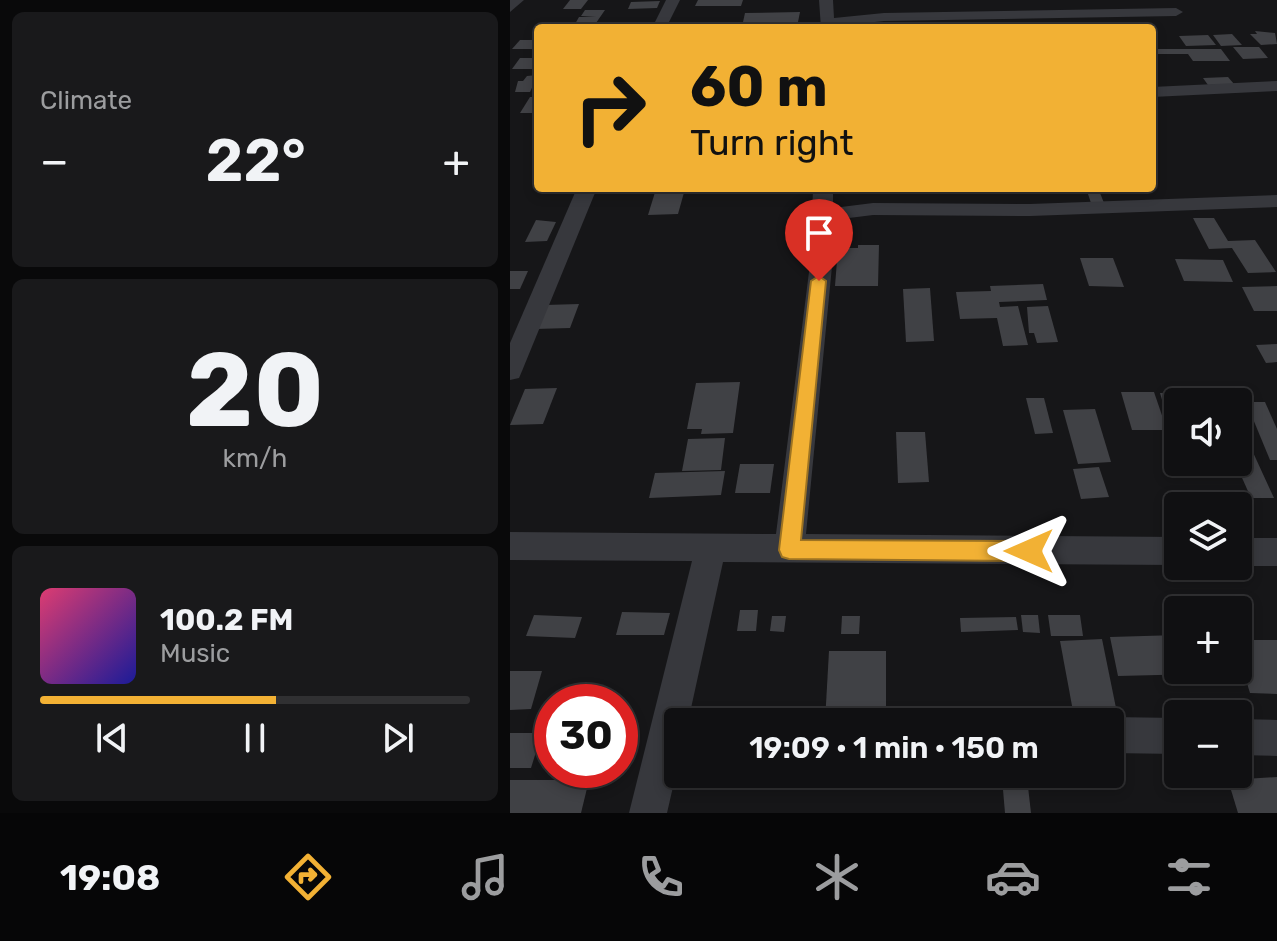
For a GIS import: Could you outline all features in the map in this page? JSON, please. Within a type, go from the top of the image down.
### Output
[{"type":"street","points":[[510,8],[517,0]]},
{"type":"street","points":[[661,24],[673,0]]},
{"type":"street","points":[[826,0],[829,24]]},
{"type":"street","points":[[836,24],[884,17],[1176,12]]},
{"type":"street","points":[[1156,92],[1277,86]]},
{"type":"street","points":[[510,371],[585,192]]},
{"type":"street","points":[[789,550],[825,215],[823,192]]},
{"type":"street","points":[[825,215],[873,209],[1030,210],[1277,201]]},
{"type":"street","points":[[510,546],[1164,551]]},
{"type":"street","points":[[680,708],[711,547]]},
{"type":"street","points":[[1252,552],[1277,552]]},
{"type":"street","points":[[1124,735],[1164,736]]},
{"type":"street","points":[[1252,737],[1277,738]]},
{"type":"street","points":[[648,813],[664,776]]},
{"type":"building","points":[[570,0],[588,0],[581,9],[563,9]]},
{"type":"building","points":[[698,0],[743,0],[741,6],[695,6]]},
{"type":"building","points":[[660,1],[657,8],[628,9],[631,2]]},
{"type":"building","points":[[585,10],[605,10],[596,23],[575,24],[579,17],[596,17],[581,16]]},
{"type":"building","points":[[800,12],[798,22],[743,22],[745,13]]},
{"type":"building","points":[[1255,31],[1275,33],[1277,44],[1261,45],[1250,34],[1257,34]]},
{"type":"building","points":[[1232,34],[1242,45],[1221,46],[1213,35]]},
{"type":"building","points":[[1208,35],[1216,45],[1186,46],[1179,36]]},
{"type":"building","points":[[520,40],[534,40],[534,49],[512,49]]},
{"type":"building","points":[[1233,47],[1259,47],[1268,58],[1243,59]]},
{"type":"building","points":[[1156,49],[1221,49],[1230,61],[1193,61],[1188,54],[1156,54]]},
{"type":"building","points":[[520,58],[534,58],[534,69],[512,69]]},
{"type":"building","points":[[534,75],[530,92],[515,92],[518,81],[523,81],[527,76]]},
{"type":"building","points":[[1228,77],[1234,84],[1208,85],[1203,78]]},
{"type":"building","points":[[530,97],[534,97],[534,113],[520,113]]},
{"type":"building","points":[[655,192],[684,192],[678,214],[648,215]]},
{"type":"building","points":[[958,192],[958,194],[932,194]]},
{"type":"building","points":[[1087,192],[1100,192],[1104,203],[1091,203]]},
{"type":"building","points":[[1193,218],[1214,218],[1228,241],[1255,240],[1276,272],[1248,273],[1232,248],[1209,249]]},
{"type":"building","points":[[536,220],[556,222],[547,241],[525,242]]},
{"type":"building","points":[[858,245],[879,245],[878,286],[835,286],[838,248],[858,248]]},
{"type":"building","points":[[1080,258],[1113,258],[1124,287],[1089,286]]},
{"type":"building","points":[[1175,259],[1223,260],[1233,282],[1184,281]]},
{"type":"building","points":[[510,271],[528,271],[520,289],[510,289]]},
{"type":"building","points":[[1043,284],[1047,300],[999,302],[1000,307],[1018,306],[1028,345],[1003,346],[997,318],[960,319],[956,292],[991,291],[990,286]]},
{"type":"building","points":[[1277,286],[1277,311],[1254,311],[1242,287]]},
{"type":"building","points":[[930,288],[934,341],[906,342],[903,289]]},
{"type":"building","points":[[579,304],[570,328],[535,329],[545,305]]},
{"type":"building","points":[[1048,306],[1058,342],[1037,343],[1034,333],[1029,333],[1027,307]]},
{"type":"building","points":[[1277,344],[1277,362],[1266,363],[1256,345]]},
{"type":"building","points":[[740,382],[733,433],[701,434],[702,429],[687,429],[696,383]]},
{"type":"building","points":[[557,388],[543,424],[510,425],[525,389]]},
{"type":"building","points":[[1121,392],[1154,392],[1164,430],[1132,430]]},
{"type":"building","points":[[1026,398],[1044,398],[1053,433],[1035,434]]},
{"type":"building","points":[[1252,402],[1265,402],[1277,429],[1277,460],[1270,460],[1252,416]]},
{"type":"building","points":[[1095,409],[1111,462],[1078,464],[1063,410]]},
{"type":"building","points":[[896,432],[925,432],[929,482],[898,483]]},
{"type":"building","points":[[725,438],[721,470],[682,471],[688,439]]},
{"type":"building","points":[[1252,450],[1274,498],[1252,498],[1252,492],[1248,492],[1241,476],[1252,476]]},
{"type":"building","points":[[740,464],[774,464],[770,493],[735,493]]},
{"type":"building","points":[[1099,467],[1109,497],[1081,499],[1073,469]]},
{"type":"building","points":[[725,471],[721,495],[649,498],[655,473]]},
{"type":"building","points":[[740,610],[758,610],[756,631],[737,631]]},
{"type":"building","points":[[622,612],[670,613],[664,635],[616,635]]},
{"type":"building","points":[[534,615],[582,617],[575,638],[526,636]]},
{"type":"building","points":[[1021,615],[1038,615],[1040,633],[1023,632]]},
{"type":"building","points":[[1048,615],[1080,615],[1083,636],[1051,636]]},
{"type":"building","points":[[772,616],[786,616],[784,632],[770,631]]},
{"type":"building","points":[[842,616],[860,616],[859,634],[841,634]]},
{"type":"building","points":[[1016,617],[1018,630],[961,632],[960,618]]},
{"type":"building","points":[[1164,635],[1164,675],[1118,676],[1110,637]]},
{"type":"building","points":[[1102,639],[1116,708],[1072,708],[1060,641]]},
{"type":"building","points":[[1252,640],[1277,640],[1277,694],[1250,693],[1247,684],[1252,684]]},
{"type":"building","points":[[829,651],[886,651],[886,708],[826,708]]},
{"type":"building","points":[[510,671],[542,671],[538,684],[534,684],[531,709],[510,710]]},
{"type":"building","points":[[510,733],[534,733],[531,768],[510,768]]},
{"type":"building","points":[[1277,777],[1277,813],[1238,813],[1230,788],[1252,788],[1252,779]]},
{"type":"building","points":[[510,780],[534,780],[534,788],[587,788],[581,813],[510,813]]},
{"type":"building","points":[[1003,788],[1028,788],[1031,813],[1005,813]]},
{"type":"route","points":[[819,281],[789,550],[1029,551]]}]
